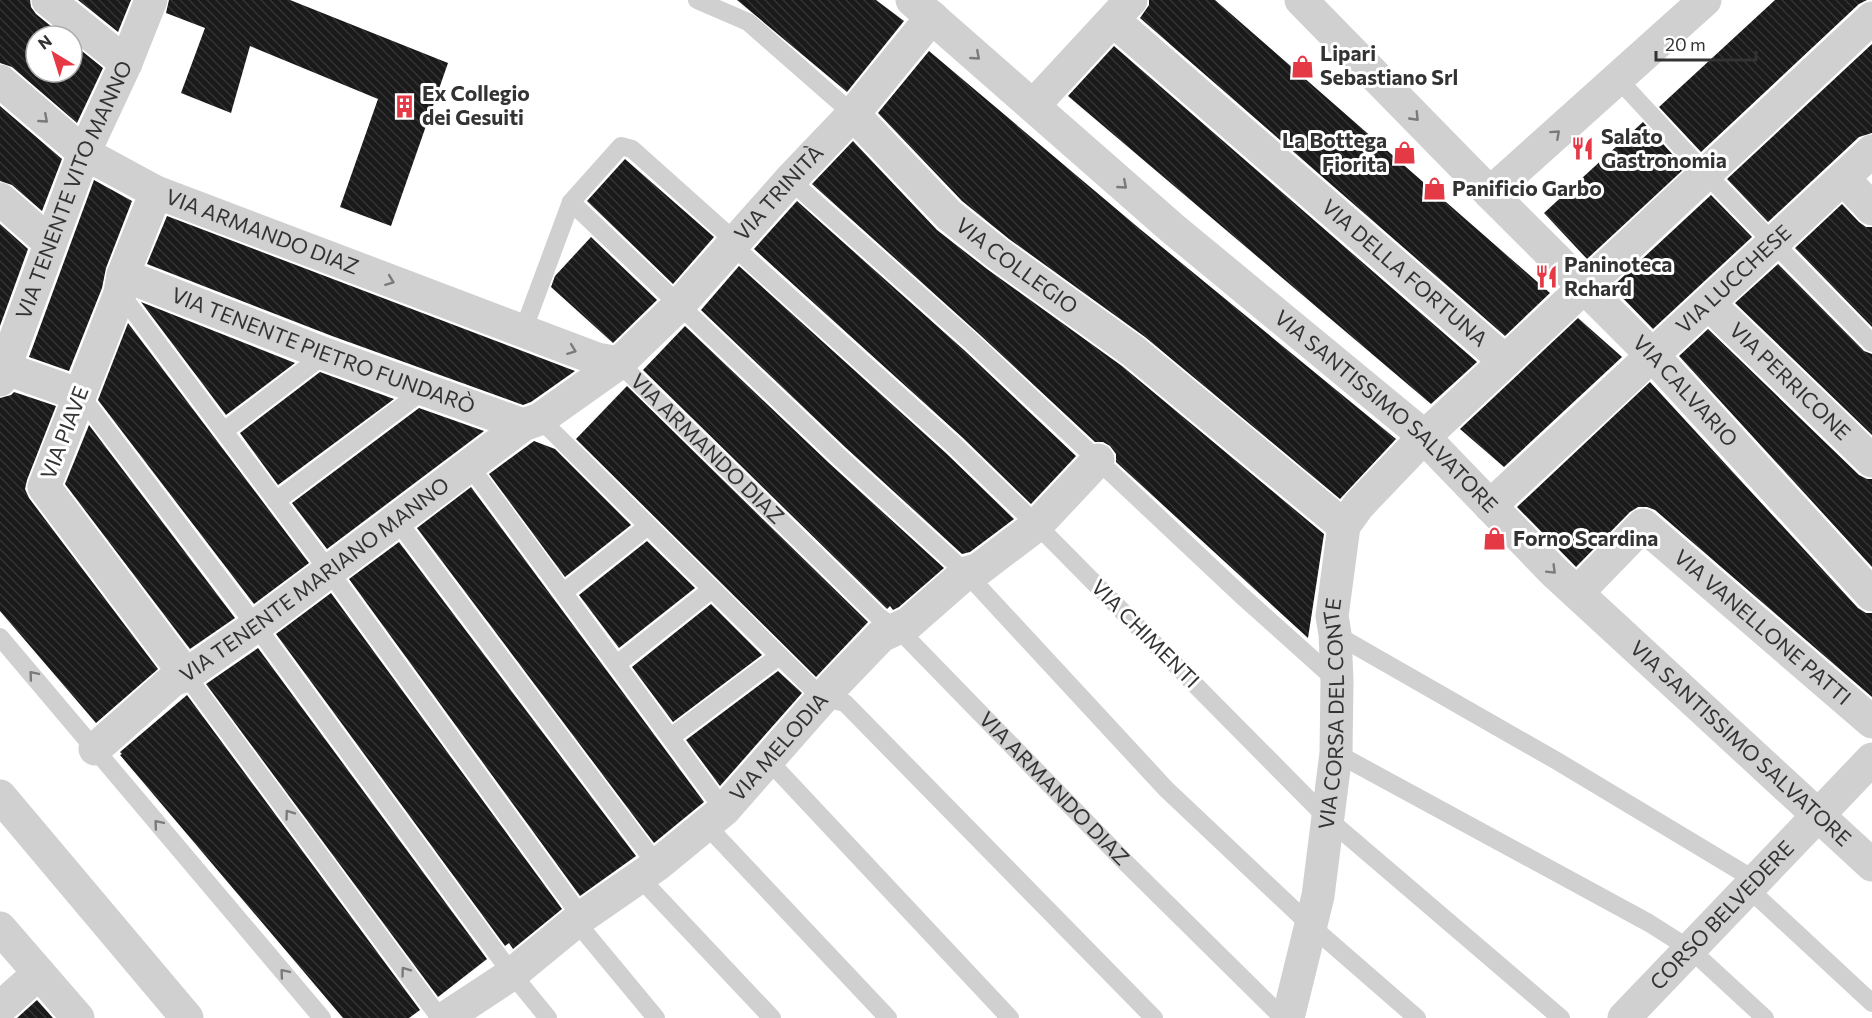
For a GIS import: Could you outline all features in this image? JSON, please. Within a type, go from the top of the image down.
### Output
[{"type":"street","points":[[48,0],[126,63]]},
{"type":"street","name":"VIA TENENTE VITO MANNO","points":[[2,374],[84,153],[126,63],[151,0]]},
{"type":"street","name":"VIA CALVARIO","points":[[1301,0],[1653,356],[1872,595]]},
{"type":"street","points":[[1490,193],[1705,0]]},
{"type":"street","name":"VIA TRINITÀ","points":[[619,363],[680,304],[790,180],[853,114],[922,9]]},
{"type":"street","name":"VIA SANTISSIMO SALVATORE","points":[[922,9],[1172,228],[1424,437],[1577,593],[1872,865]]},
{"type":"street","points":[[1033,106],[1122,10]]},
{"type":"street","name":"VIA DELLA FORTUNA","points":[[1122,10],[1505,361]]},
{"type":"street","name":"VIA CORSA DEL CONTE","points":[[1285,1018],[1317,896],[1336,753],[1337,681],[1332,616],[1344,526],[1359,505],[1424,437],[1872,18]]},
{"type":"street","name":"VIA ARMANDO DIAZ","points":[[0,81],[84,153],[156,192],[597,359],[619,363]]},
{"type":"street","name":"VIA COLLEGIO","points":[[853,114],[950,215],[998,254],[1133,351],[1344,526]]},
{"type":"street","name":"VIA LUCCHESE","points":[[1490,506],[1872,151]]},
{"type":"street","points":[[1843,178],[1872,209]]},
{"type":"street","name":"VIA PIAVE","points":[[156,192],[44,487],[186,675]]},
{"type":"street","points":[[0,199],[50,243]]},
{"type":"street","name":"VIA TENENTE PIETRO FUNDARÒ","points":[[122,284],[424,390],[532,422]]},
{"type":"street","name":"VIA PERRICONE","points":[[1708,304],[1872,461]]},
{"type":"street","name":"VIA TENENTE MARIANO MANNO","points":[[95,749],[173,680],[186,675],[256,626],[469,465],[619,363]]},
{"type":"street","points":[[2,374],[80,395]]},
{"type":"street","name":"VIA MELODIA","points":[[445,1018],[512,974],[579,919],[649,871],[716,818],[825,698],[834,685],[881,636],[909,623],[966,573],[979,569],[1037,525],[1098,460]]},
{"type":"street","name":"VIA VANELLONE PATTI","points":[[1577,593],[1643,525],[1872,722]]},
{"type":"street","name":"CORSO BELVEDERE","points":[[1624,1018],[1872,759]]},
{"type":"street","points":[[0,796],[187,1018]]},
{"type":"street","points":[[0,928],[78,1018]]},
{"type":"street","points":[[0,1008],[39,973]]},
{"type":"lane","name":"VIA COLLEGIO","points":[[697,0],[748,22],[853,114]]},
{"type":"lane","points":[[1618,79],[1706,174],[1872,343]]},
{"type":"lane","name":"VIA CHIMENTI","points":[[571,202],[621,146],[632,149],[955,446],[1037,525],[1327,818],[1560,1018]]},
{"type":"lane","points":[[790,180],[972,342],[1241,595],[1337,681]]},
{"type":"lane","points":[[523,331],[571,202],[837,456],[966,573],[1166,789],[1310,926],[1417,1018]]},
{"type":"lane","points":[[122,284],[224,431],[575,908],[583,930],[656,1018]]},
{"type":"lane","points":[[224,431],[325,354]]},
{"type":"lane","name":"VIA ARMANDO DIAZ","points":[[619,363],[861,599],[906,637],[1127,864],[1285,1018]]},
{"type":"lane","points":[[276,501],[424,390]]},
{"type":"lane","points":[[80,395],[256,626],[512,974],[548,1018]]},
{"type":"lane","points":[[532,422],[648,526],[779,656],[825,698],[845,703],[1154,1018]]},
{"type":"lane","points":[[469,465],[671,737],[716,818],[888,1018]]},
{"type":"lane","points":[[396,519],[649,871],[772,1018]]},
{"type":"lane","points":[[564,592],[648,526]]},
{"type":"lane","points":[[617,664],[712,589]]},
{"type":"lane","points":[[1335,634],[1557,761],[1751,884],[1872,1003]]},
{"type":"lane","points":[[0,637],[322,1018]]},
{"type":"lane","points":[[671,737],[779,656]]},
{"type":"lane","points":[[186,675],[440,1018]]},
{"type":"lane","points":[[1336,753],[1649,923],[1690,948],[1765,1018]]},
{"type":"lane","points":[[769,761],[1010,1018]]},
{"type":"building","points":[[0,0],[30,0],[31,7],[36,14],[48,24],[24,24],[24,77],[12,67],[0,63]]},
{"type":"building","points":[[78,0],[131,0],[118,32]]},
{"type":"building","name":"Ex Collegio dei Gesuiti","points":[[169,0],[290,0],[448,63],[391,226],[340,207],[378,99],[250,46],[231,113],[181,93],[205,28],[166,13]]},
{"type":"building","points":[[737,0],[876,0],[904,21],[847,92]]},
{"type":"building","points":[[1149,0],[1215,0],[1550,293],[1505,336],[1140,18],[1149,5]]},
{"type":"building","points":[[1775,0],[1867,0],[1859,4],[1701,152],[1659,107]]},
{"type":"building","points":[[1872,44],[1872,133],[1859,137],[1768,222],[1727,179]]},
{"type":"building","points":[[1114,46],[1477,362],[1431,404],[1068,96]]},
{"type":"building","points":[[929,51],[1140,229],[1396,439],[1340,499],[1145,337],[1009,239],[962,201],[878,113]]},
{"type":"building","points":[[84,53],[103,68],[77,123],[32,84],[84,84]]},
{"type":"building","points":[[0,106],[62,159],[42,211],[12,185],[0,181]]},
{"type":"building","points":[[1643,122],[1685,168],[1587,259],[1544,213]]},
{"type":"building","points":[[853,141],[937,230],[987,269],[1122,366],[1324,534],[1308,638],[1116,462],[1116,454],[1110,446],[1103,442],[1095,442],[812,184]]},
{"type":"building","points":[[625,159],[714,237],[673,284],[587,201]]},
{"type":"building","points":[[94,180],[132,201],[106,268],[102,288],[69,371],[29,357]]},
{"type":"building","points":[[1711,195],[1752,237],[1653,329],[1612,287]]},
{"type":"building","points":[[797,201],[964,350],[1076,456],[1031,504],[963,438],[754,249]]},
{"type":"building","points":[[1842,204],[1859,222],[1866,227],[1872,227],[1872,327],[1795,248]]},
{"type":"building","points":[[167,216],[575,371],[531,402],[523,405],[332,336],[147,264]]},
{"type":"building","points":[[0,224],[28,249],[0,326]]},
{"type":"building","points":[[591,237],[657,300],[613,343],[551,287],[555,276]]},
{"type":"building","points":[[1778,264],[1864,351],[1872,354],[1872,435],[1735,303]]},
{"type":"building","points":[[739,266],[947,454],[1014,519],[970,552],[962,554],[845,447],[701,310]]},
{"type":"building","points":[[141,302],[295,363],[226,415]]},
{"type":"building","points":[[1578,318],[1622,357],[1504,467],[1460,429]]},
{"type":"building","points":[[128,323],[309,563],[254,604],[98,400]]},
{"type":"building","points":[[685,326],[944,568],[899,607],[893,610],[890,606],[887,609],[643,370]]},
{"type":"building","points":[[1708,329],[1859,475],[1872,479],[1872,567],[1679,356]]},
{"type":"building","points":[[320,372],[394,399],[278,485],[240,433]]},
{"type":"building","points":[[1650,382],[1858,608],[1866,613],[1872,613],[1872,697],[1655,510],[1638,507],[1630,512],[1576,567],[1517,507]]},
{"type":"building","points":[[627,386],[868,622],[816,677],[576,439]]},
{"type":"building","points":[[14,392],[56,406],[27,480],[25,489],[29,498],[158,669],[96,723],[0,611],[0,398]]},
{"type":"building","points":[[419,408],[484,431],[327,549],[292,503]]},
{"type":"building","points":[[89,425],[235,618],[190,649],[65,484]]},
{"type":"building","points":[[534,441],[555,449],[631,525],[565,577],[489,474]]},
{"type":"building","points":[[471,487],[704,802],[654,843],[417,528]]},
{"type":"building","points":[[647,541],[695,588],[619,648],[579,595]]},
{"type":"building","points":[[399,542],[636,856],[580,896],[349,579]]},
{"type":"building","points":[[331,593],[562,909],[513,949],[509,943],[505,946],[276,634]]},
{"type":"building","points":[[711,604],[762,655],[673,722],[632,667]]},
{"type":"building","points":[[258,648],[487,959],[438,997],[206,684]]},
{"type":"building","points":[[778,671],[802,693],[720,786],[686,740]]},
{"type":"building","points":[[187,695],[420,1010],[409,1018],[343,1018],[120,755],[122,754],[120,752]]},
{"type":"building","points":[[37,1000],[53,1018],[17,1018]]},
{"type":"place","name":"Lipari Sebastiano Srl","points":[[1302,66]]},
{"type":"place","name":"Ex Collegio dei Gesuiti","points":[[404,106]]},
{"type":"place","name":"Salato Gastronomia","points":[[1583,149]]},
{"type":"place","name":"La Bottega Fiorita","points":[[1405,153]]},
{"type":"place","name":"Panificio Garbo","points":[[1434,189]]},
{"type":"place","name":"Paninoteca Rchard","points":[[1546,277]]},
{"type":"place","name":"Forno Scardina","points":[[1495,539]]}]
